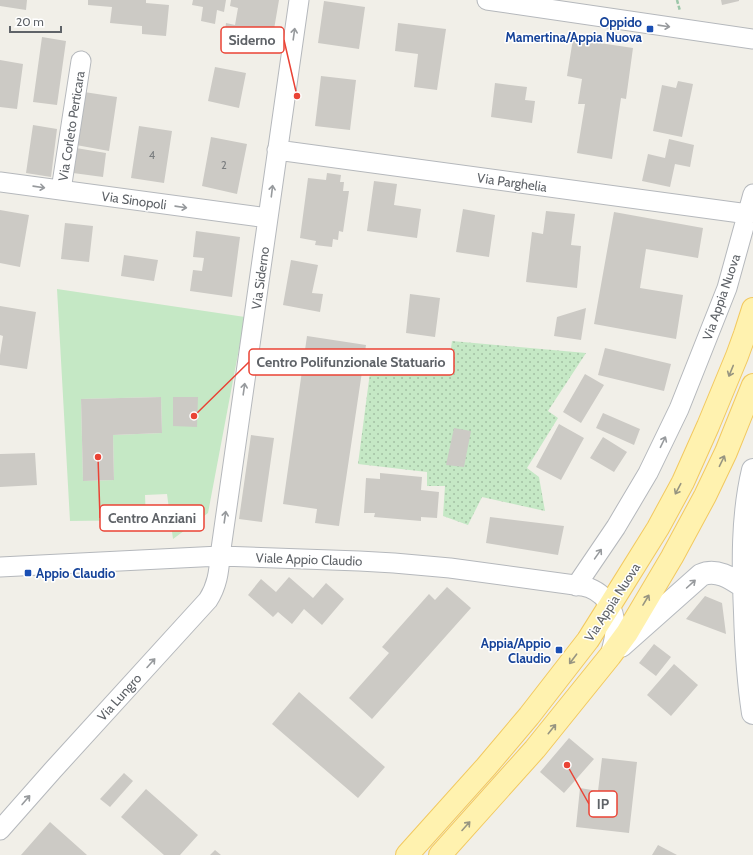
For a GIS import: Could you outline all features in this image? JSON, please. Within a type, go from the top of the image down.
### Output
[{"type":"main road","name":"Via Appia Nuova","points":[[407,855],[486,767],[529,716],[588,640],[654,534],[683,482],[749,339],[753,309]]},
{"type":"main road","name":"Via Appia Nuova","points":[[440,855],[535,750],[627,633],[672,557],[705,496],[726,452],[753,385]]},
{"type":"main road","points":[[753,470],[743,550],[746,638],[750,695],[753,713]]},
{"type":"main road","points":[[610,656],[701,575],[710,572],[717,573],[728,577],[744,587]]},
{"type":"street","name":"Via Siderno","points":[[220,556],[299,0]]},
{"type":"street","points":[[487,0],[753,39]]},
{"type":"street","name":"Via Corleto Perticara","points":[[61,190],[80,61]]},
{"type":"street","name":"Via Parghelia","points":[[277,150],[748,214]]},
{"type":"street","name":"Via Sinopoli","points":[[0,182],[268,218]]},
{"type":"street","name":"Via Appia Nuova","points":[[576,586],[616,527],[648,472],[679,409],[727,288],[753,194]]},
{"type":"street","name":"Viale Appio Claudio","points":[[0,567],[220,556],[394,563],[450,568],[589,588],[595,590],[610,605]]},
{"type":"street","name":"Via Lungro","points":[[0,830],[208,600],[218,577],[220,556]]},
{"type":"street","points":[[610,605],[614,615],[615,626],[610,656]]},
{"type":"green space","points":[[57,289],[245,317],[208,513],[173,539],[167,494],[145,495],[146,520],[70,521]],"holes":[[[161,397],[162,433],[113,435],[114,480],[83,481],[81,399]]]},
{"type":"green space","points":[[452,341],[586,353],[548,411],[558,418],[527,468],[539,477],[545,511],[482,497],[468,525],[443,516],[445,486],[427,486],[427,472],[358,464],[372,357],[448,369]]},
{"type":"building","points":[[0,0],[27,0],[26,10],[0,6]]},
{"type":"building","points":[[88,0],[146,0],[146,3],[169,5],[166,36],[142,34],[142,26],[110,23],[112,7],[88,5]]},
{"type":"building","points":[[193,0],[226,0],[224,12],[217,10],[215,24],[201,21],[203,7],[192,5]]},
{"type":"building","points":[[231,0],[279,0],[271,47],[224,39],[226,23],[235,25],[238,8],[230,6]]},
{"type":"building","points":[[721,0],[739,0],[739,1],[722,5]]},
{"type":"building","points":[[324,1],[365,7],[359,49],[318,43]]},
{"type":"building","points":[[398,23],[446,29],[437,90],[414,87],[418,54],[395,51]]},
{"type":"building","points":[[42,37],[66,41],[57,105],[33,102]]},
{"type":"building","points":[[573,39],[633,48],[626,99],[621,98],[612,159],[577,153],[585,104],[578,104],[582,79],[567,76]]},
{"type":"building","points":[[0,60],[23,64],[17,109],[0,107]]},
{"type":"building","points":[[215,67],[246,73],[239,108],[208,101]]},
{"type":"building","points":[[321,76],[356,80],[350,130],[315,126]]},
{"type":"building","points":[[678,81],[693,84],[682,137],[653,131],[662,85],[676,88]]},
{"type":"building","points":[[495,83],[527,87],[525,100],[535,101],[532,123],[491,117]]},
{"type":"building","points":[[84,92],[117,97],[109,151],[76,145]]},
{"type":"building","points":[[33,125],[57,129],[51,177],[26,173]]},
{"type":"building","points":[[139,126],[172,131],[164,183],[131,178]]},
{"type":"building","points":[[211,137],[247,144],[237,194],[202,186]]},
{"type":"building","points":[[669,139],[694,145],[690,167],[675,164],[670,187],[642,181],[648,154],[665,158]]},
{"type":"building","points":[[76,148],[106,153],[103,177],[73,173]]},
{"type":"building","points":[[327,173],[341,175],[340,182],[344,182],[343,191],[349,191],[343,232],[339,231],[338,240],[333,239],[332,247],[315,245],[316,241],[300,238],[308,178],[326,180]]},
{"type":"building","points":[[374,181],[397,184],[394,205],[421,209],[417,238],[367,231]]},
{"type":"building","points":[[463,209],[495,215],[489,257],[456,252]]},
{"type":"building","points":[[0,210],[29,215],[20,267],[0,263]]},
{"type":"building","points":[[546,211],[575,214],[571,245],[581,246],[577,288],[526,282],[532,232],[543,234]]},
{"type":"building","points":[[614,212],[703,228],[698,258],[646,249],[640,288],[683,295],[676,339],[594,324]]},
{"type":"building","points":[[65,223],[93,226],[89,262],[61,259]]},
{"type":"building","points":[[196,231],[240,237],[232,297],[190,291],[193,270],[202,271],[204,258],[193,257]]},
{"type":"building","points":[[124,255],[158,260],[154,281],[121,276]]},
{"type":"building","points":[[291,260],[318,265],[312,293],[323,294],[320,312],[283,305]]},
{"type":"building","points":[[410,294],[440,298],[435,337],[406,333]]},
{"type":"building","points":[[0,306],[36,312],[27,369],[0,365],[3,336],[0,335]]},
{"type":"building","points":[[586,308],[581,340],[554,336],[557,317]]},
{"type":"building","points":[[307,336],[366,345],[339,526],[315,523],[317,509],[283,504]]},
{"type":"building","points":[[605,348],[671,364],[664,391],[598,375]]},
{"type":"building","points":[[585,374],[604,385],[581,423],[563,412]]},
{"type":"building","points":[[161,397],[162,433],[113,435],[114,480],[83,481],[81,399]]},
{"type":"building","points":[[173,397],[198,397],[197,427],[173,426]]},
{"type":"building","points":[[603,413],[640,429],[634,445],[596,428]]},
{"type":"building","points":[[559,424],[584,438],[561,480],[536,467]]},
{"type":"building","points":[[454,428],[471,431],[464,467],[446,465]]},
{"type":"building","points":[[251,435],[274,438],[262,522],[239,519]]},
{"type":"building","points":[[603,437],[627,452],[614,472],[590,458]]},
{"type":"building","points":[[35,453],[37,485],[0,487],[0,454]]},
{"type":"building","points":[[380,473],[422,477],[421,490],[439,492],[437,518],[421,517],[421,521],[374,517],[375,513],[364,513],[366,478],[380,479]]},
{"type":"building","points":[[490,517],[564,526],[558,555],[486,543]]},
{"type":"building","points":[[289,577],[313,598],[326,583],[344,599],[322,625],[304,609],[292,624],[278,612],[273,617],[248,595],[261,579],[276,592]]},
{"type":"building","points":[[447,587],[471,608],[372,719],[349,698],[389,653],[382,647],[429,594],[435,600]]},
{"type":"building","points":[[705,596],[722,603],[726,634],[686,619]]},
{"type":"building","points":[[654,644],[671,657],[656,676],[639,663]]},
{"type":"building","points":[[674,664],[698,685],[671,716],[647,695]]},
{"type":"building","points":[[299,692],[385,767],[358,798],[272,724]]},
{"type":"building","points":[[569,738],[594,759],[564,793],[540,772]]},
{"type":"building","points":[[602,758],[637,762],[629,833],[576,827],[580,788],[598,791]]},
{"type":"building","points":[[124,773],[133,781],[110,807],[100,799]]},
{"type":"building","points":[[146,789],[198,835],[180,855],[164,855],[121,817]]},
{"type":"building","points":[[50,822],[87,855],[21,855]]},
{"type":"building","points":[[658,845],[677,855],[652,855]]},
{"type":"building","points":[[215,850],[221,855],[210,855]]},
{"type":"place","name":"Oppido Mamertina/Appia Nuova","points":[[650,29]]},
{"type":"place","name":"Siderno","points":[[297,96]]},
{"type":"place","name":"Centro Polifunzionale Statuario","points":[[194,416]]},
{"type":"place","name":"Centro Anziani","points":[[98,457]]},
{"type":"place","name":"Appio Claudio","points":[[28,573]]},
{"type":"place","name":"Appia/Appio Claudio","points":[[559,650]]},
{"type":"place","name":"IP","points":[[567,765]]}]
